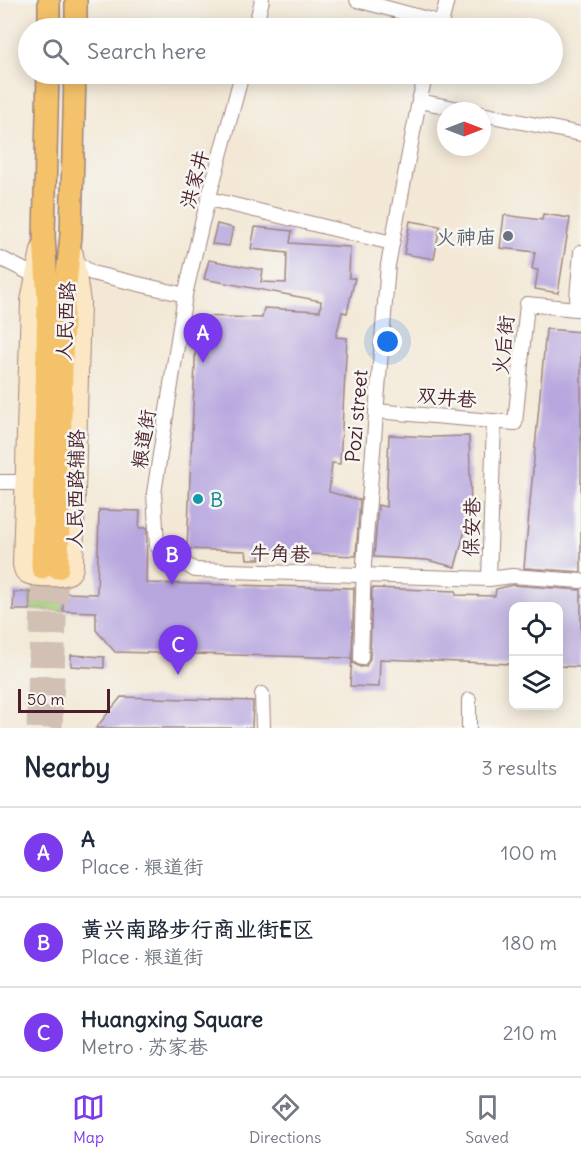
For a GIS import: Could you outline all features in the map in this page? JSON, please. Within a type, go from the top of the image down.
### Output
[{"type":"main road","points":[[49,18],[50,0]]},
{"type":"main road","points":[[76,0],[76,18]]},
{"type":"main road","name":"人民西路","points":[[48,84],[44,236],[48,301],[50,568],[63,314],[72,245],[75,84]]},
{"type":"street","points":[[258,18],[262,0]]},
{"type":"street","points":[[357,0],[415,18]]},
{"type":"street","points":[[443,18],[447,0]]},
{"type":"street","name":"洪家井","points":[[186,295],[239,84]]},
{"type":"street","name":"Pozi street","points":[[361,658],[363,576],[388,265],[423,84]]},
{"type":"street","points":[[419,101],[437,105]]},
{"type":"street","points":[[491,116],[581,134]]},
{"type":"street","points":[[209,199],[392,243]]},
{"type":"street","name":"人民西路辅路","points":[[44,236],[31,301],[25,482],[24,570],[34,576],[68,575],[74,564],[80,302],[72,245]]},
{"type":"street","points":[[72,245],[78,264],[92,273],[186,295]]},
{"type":"street","name":"火后街","points":[[515,423],[527,304],[578,309],[581,252]]},
{"type":"street","points":[[0,258],[36,276]]},
{"type":"street","name":"粮道街","points":[[186,295],[154,493],[158,546],[195,570]]},
{"type":"street","name":"双井巷","points":[[376,411],[515,423]]},
{"type":"street","name":"保安巷","points":[[363,576],[489,579],[494,421]]},
{"type":"street","points":[[0,482],[25,482]]},
{"type":"street","name":"牛角巷","points":[[195,570],[363,576]]},
{"type":"street","points":[[489,579],[512,576],[581,581]]},
{"type":"street","points":[[262,694],[263,728]]},
{"type":"street","points":[[469,700],[469,728]]},
{"type":"green space","points":[[30,592],[63,593],[63,611],[30,610]]},
{"type":"building","points":[[543,214],[570,218],[558,293],[535,289],[538,270],[532,269],[535,252],[500,248],[504,215],[542,220]]},
{"type":"building","points":[[410,221],[440,226],[434,259],[404,254]]},
{"type":"building","points":[[217,224],[233,228],[229,246],[212,244]]},
{"type":"building","points":[[255,227],[292,231],[290,243],[350,247],[349,278],[355,278],[347,313],[342,312],[336,337],[347,338],[340,464],[332,463],[329,492],[360,500],[356,556],[260,552],[260,559],[247,559],[246,551],[187,549],[197,316],[262,318],[264,308],[320,311],[321,301],[204,279],[209,260],[263,270],[261,282],[286,283],[287,253],[251,249]]},
{"type":"building","points":[[546,329],[581,332],[581,572],[524,568]]},
{"type":"building","points":[[389,435],[469,436],[471,509],[455,567],[427,560],[374,557],[378,505],[386,507]]},
{"type":"building","points":[[99,510],[140,511],[139,528],[147,528],[146,583],[354,588],[352,658],[115,652],[96,630],[96,612],[63,611],[63,593],[97,594]]},
{"type":"building","points":[[512,585],[581,590],[581,667],[563,666],[563,602],[509,602],[509,664],[380,659],[379,687],[350,686],[352,658],[353,663],[360,667],[366,666],[370,658],[372,588],[456,591],[456,595],[495,596],[496,589]]},
{"type":"building","points":[[14,592],[30,592],[30,610],[13,610]]},
{"type":"building","points":[[71,655],[104,657],[104,668],[71,666]]},
{"type":"building","points":[[121,697],[253,701],[252,728],[96,728]]},
{"type":"tunnel","points":[[37,728],[42,568]]},
{"type":"tunnel","points":[[52,728],[58,568]]},
{"type":"place","name":"火神庙","points":[[508,236]]},
{"type":"place","name":"A","points":[[203,363]]},
{"type":"place","name":"B","points":[[198,499]]},
{"type":"place","name":"黄兴南路步行商业街E区","points":[[172,585]]},
{"type":"place","name":"Huangxing Square","points":[[178,675]]}]
